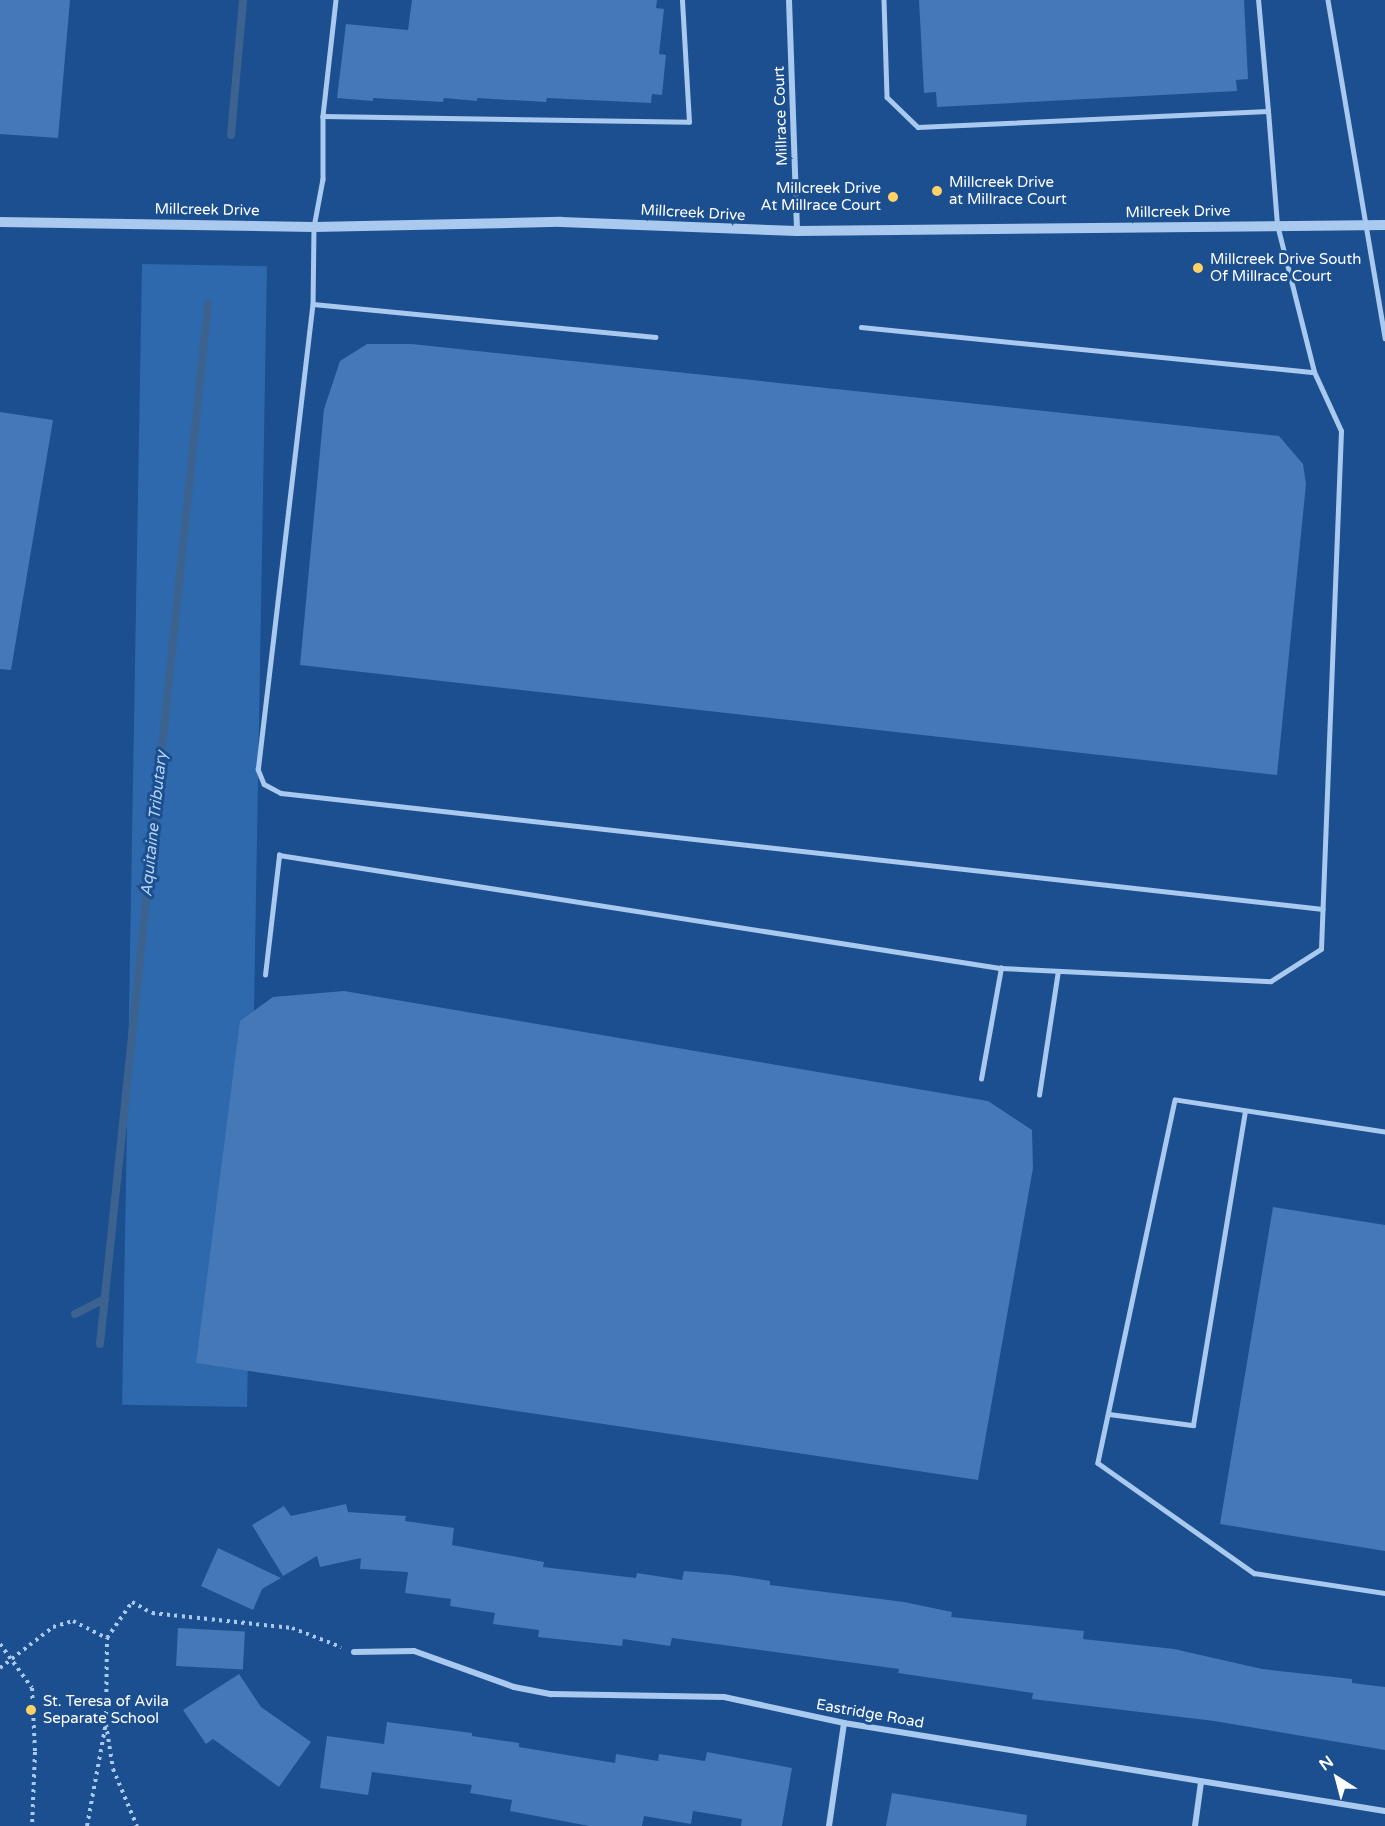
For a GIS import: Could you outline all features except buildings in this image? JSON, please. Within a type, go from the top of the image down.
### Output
[{"type":"street","name":"Millrace Court","points":[[789,0],[797,231]]},
{"type":"street","name":"Millcreek Drive","points":[[0,222],[314,227],[561,222],[797,231],[1385,225]]},
{"type":"street","name":"Eastridge Road","points":[[354,1652],[414,1651],[514,1687],[551,1694],[724,1696],[844,1723],[1385,1811]]},
{"type":"street","points":[[829,1826],[844,1723]]},
{"type":"street","points":[[1195,1826],[1201,1782]]},
{"type":"lane","points":[[336,0],[323,116],[323,179],[314,227],[313,304],[268,669],[258,769],[264,784],[281,794],[1323,909]]},
{"type":"lane","points":[[323,116],[689,122],[682,0]]},
{"type":"lane","points":[[884,0],[887,97],[918,127],[1268,111]]},
{"type":"lane","points":[[265,975],[279,855],[1001,968],[1271,981],[1321,949],[1341,431],[1314,372],[1277,225],[1258,0]]},
{"type":"lane","points":[[1328,0],[1383,315],[1385,338]]},
{"type":"lane","points":[[313,304],[656,337]]},
{"type":"lane","points":[[861,327],[1314,372]]},
{"type":"lane","points":[[981,1080],[1001,968]]},
{"type":"lane","points":[[1039,1095],[1058,971]]},
{"type":"lane","points":[[1385,1132],[1174,1100],[1098,1462],[1254,1573],[1385,1593]]},
{"type":"lane","points":[[1109,1414],[1193,1425],[1245,1111]]},
{"type":"path","points":[[137,1826],[113,1769],[106,1722],[107,1638],[132,1602],[152,1613],[292,1628],[354,1652]]},
{"type":"path","points":[[0,1668],[53,1627],[73,1621],[107,1638]]},
{"type":"path","points":[[0,1644],[12,1657],[32,1688],[35,1752],[32,1826]]},
{"type":"path","points":[[87,1826],[106,1722]]},
{"type":"shaded area","points":[[142,264],[267,266],[247,1407],[122,1405]]},
{"type":"waterway","name":"Aquitaine Tributary","points":[[231,135],[243,0]]},
{"type":"waterway","name":"Aquitaine Tributary","points":[[100,1344],[208,304]]},
{"type":"waterway","points":[[75,1314],[105,1299]]},
{"type":"place","name":"Millcreek Drive at Millrace Court","points":[[937,191]]},
{"type":"place","name":"Millcreek Drive At Millrace Court","points":[[893,197]]},
{"type":"place","name":"Millcreek Drive South Of Millrace Court","points":[[1198,268]]},
{"type":"place","name":"St. Teresa of Avila Separate School","points":[[31,1710]]}]
